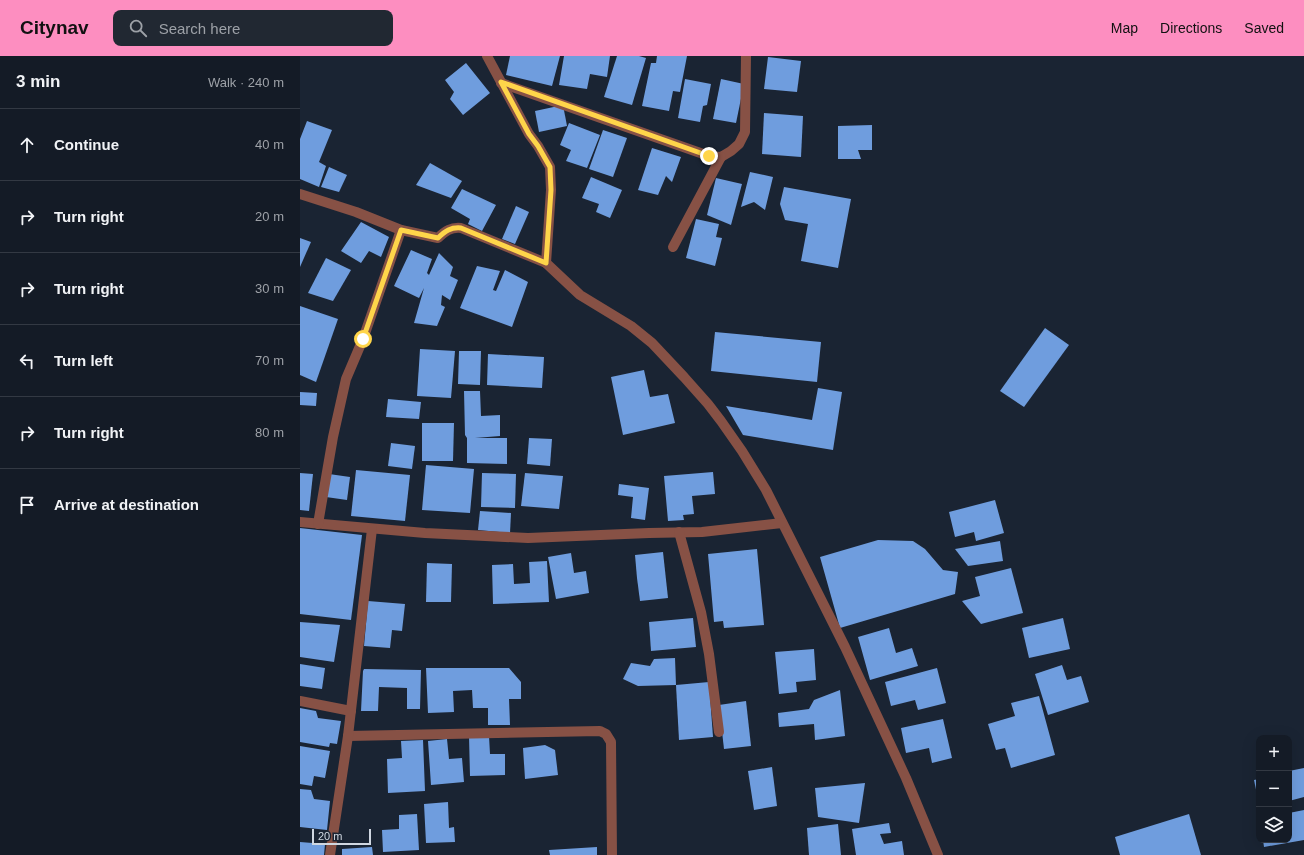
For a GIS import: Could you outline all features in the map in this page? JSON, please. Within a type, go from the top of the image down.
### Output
[{"type":"street","points":[[486,56],[529,134],[550,167],[551,190],[546,263]]},
{"type":"street","points":[[673,247],[721,157],[739,144],[745,132],[746,56]]},
{"type":"street","points":[[501,82],[709,156],[721,157]]},
{"type":"street","points":[[300,194],[356,212],[401,230],[438,238],[449,229],[454,227],[461,228],[546,263],[580,295],[631,326],[652,343],[684,377],[721,421],[766,490],[845,647],[906,778],[938,855]]},
{"type":"street","points":[[318,524],[333,437],[346,379],[363,339],[401,230]]},
{"type":"street","points":[[300,522],[425,533],[528,538],[702,532],[782,523]]},
{"type":"street","points":[[330,855],[348,736],[372,529]]},
{"type":"street","points":[[679,532],[702,612],[710,654],[719,732]]},
{"type":"street","points":[[300,701],[351,711]]},
{"type":"street","points":[[348,736],[600,731],[606,734],[611,742],[612,855]]},
{"type":"building","points":[[510,56],[560,56],[552,86],[506,75]]},
{"type":"building","points":[[564,56],[610,56],[607,77],[590,74],[587,89],[559,85]]},
{"type":"building","points":[[617,56],[639,56],[646,58],[632,105],[604,97]]},
{"type":"building","points":[[657,56],[687,56],[680,92],[673,91],[669,111],[642,106],[651,63],[656,63]]},
{"type":"building","points":[[768,57],[801,61],[797,92],[764,89]]},
{"type":"building","points":[[466,63],[490,93],[463,115],[450,99],[454,92],[445,80]]},
{"type":"building","points":[[685,79],[711,84],[707,105],[703,106],[700,122],[678,118]]},
{"type":"building","points":[[721,79],[744,84],[736,123],[713,119]]},
{"type":"building","points":[[563,105],[567,126],[539,132],[535,111]]},
{"type":"building","points":[[764,113],[803,116],[801,157],[762,154]]},
{"type":"building","points":[[307,121],[332,130],[319,162],[326,166],[319,187],[300,179],[300,139]]},
{"type":"building","points":[[569,123],[600,135],[587,168],[566,161],[571,150],[560,145]]},
{"type":"building","points":[[872,125],[872,150],[858,150],[861,159],[838,159],[838,126]]},
{"type":"building","points":[[603,130],[627,138],[613,177],[589,169]]},
{"type":"building","points":[[652,148],[681,157],[672,182],[666,176],[658,195],[638,190]]},
{"type":"building","points":[[430,163],[462,181],[451,198],[416,185]]},
{"type":"building","points":[[329,167],[347,175],[339,192],[321,187]]},
{"type":"building","points":[[750,172],[773,177],[765,210],[754,202],[741,207]]},
{"type":"building","points":[[591,177],[622,190],[610,218],[596,212],[599,204],[582,198]]},
{"type":"building","points":[[716,178],[742,184],[731,225],[707,215]]},
{"type":"building","points":[[784,187],[851,199],[838,268],[801,261],[808,224],[785,220],[780,204]]},
{"type":"building","points":[[462,189],[496,205],[482,231],[468,224],[470,219],[451,208]]},
{"type":"building","points":[[516,206],[529,212],[515,244],[502,239]]},
{"type":"building","points":[[696,219],[719,224],[716,237],[722,238],[715,266],[686,258]]},
{"type":"building","points":[[361,222],[389,237],[381,257],[369,251],[361,263],[341,251]]},
{"type":"building","points":[[300,238],[311,242],[300,267]]},
{"type":"building","points":[[411,250],[432,259],[427,273],[429,275],[439,253],[453,267],[450,276],[458,280],[450,300],[442,295],[441,305],[445,307],[437,326],[414,323],[424,288],[419,298],[394,286]]},
{"type":"building","points":[[326,258],[351,270],[333,301],[308,293]]},
{"type":"building","points":[[477,266],[500,271],[493,290],[496,291],[505,270],[528,282],[512,327],[460,308]]},
{"type":"building","points":[[300,306],[338,319],[316,382],[300,375]]},
{"type":"building","points":[[1045,328],[1069,345],[1024,407],[1000,391]]},
{"type":"building","points":[[715,332],[821,342],[817,382],[711,371]]},
{"type":"building","points":[[420,349],[455,351],[451,398],[417,396]]},
{"type":"building","points":[[459,351],[481,351],[480,385],[458,384]]},
{"type":"building","points":[[488,354],[544,357],[542,388],[487,385]]},
{"type":"building","points":[[644,370],[650,397],[668,394],[675,423],[623,435],[611,377]]},
{"type":"building","points":[[818,388],[842,392],[833,450],[743,435],[726,406],[812,420]]},
{"type":"building","points":[[464,391],[480,391],[481,416],[500,415],[500,436],[475,438],[507,438],[507,464],[467,463]]},
{"type":"building","points":[[300,392],[317,393],[316,406],[300,405]]},
{"type":"building","points":[[388,399],[421,402],[419,419],[386,417]]},
{"type":"building","points":[[422,423],[454,423],[453,461],[422,461]]},
{"type":"building","points":[[529,438],[552,439],[550,466],[527,464]]},
{"type":"building","points":[[391,443],[415,446],[412,469],[388,466]]},
{"type":"building","points":[[426,465],[474,469],[470,513],[422,510]]},
{"type":"building","points":[[356,470],[410,475],[405,521],[351,516]]},
{"type":"building","points":[[713,472],[715,494],[692,496],[694,514],[683,515],[684,520],[668,521],[664,476]]},
{"type":"building","points":[[300,473],[313,474],[309,511],[300,510]]},
{"type":"building","points":[[482,473],[516,474],[515,508],[481,507]]},
{"type":"building","points":[[525,473],[563,476],[559,509],[521,506]]},
{"type":"building","points":[[329,474],[350,477],[347,500],[326,497]]},
{"type":"building","points":[[619,484],[649,488],[645,520],[631,518],[633,497],[618,495]]},
{"type":"building","points":[[995,500],[1004,533],[976,541],[974,532],[955,537],[949,512]]},
{"type":"building","points":[[480,511],[511,513],[510,533],[478,530]]},
{"type":"building","points":[[300,528],[362,535],[351,620],[300,614]]},
{"type":"building","points":[[878,540],[913,541],[925,549],[943,570],[958,572],[955,594],[840,628],[820,557]]},
{"type":"building","points":[[1000,541],[1003,561],[968,566],[955,549]]},
{"type":"building","points":[[757,549],[764,625],[724,628],[723,621],[714,622],[708,554]]},
{"type":"building","points":[[663,552],[668,598],[640,601],[635,555]]},
{"type":"building","points":[[571,553],[574,573],[586,571],[589,593],[556,599],[548,557]]},
{"type":"building","points":[[547,561],[549,602],[493,604],[492,565],[513,564],[514,584],[530,583],[529,562]]},
{"type":"building","points":[[427,563],[452,564],[451,602],[426,602]]},
{"type":"building","points":[[1011,568],[1023,613],[981,624],[962,601],[980,596],[975,577]]},
{"type":"building","points":[[368,601],[405,604],[402,631],[392,630],[390,648],[364,646]]},
{"type":"building","points":[[693,618],[696,647],[651,651],[649,622]]},
{"type":"building","points":[[1063,618],[1070,649],[1029,658],[1022,628]]},
{"type":"building","points":[[300,622],[340,625],[334,662],[300,657]]},
{"type":"building","points":[[889,628],[896,653],[912,648],[918,666],[870,680],[858,637]]},
{"type":"building","points":[[814,649],[816,680],[796,682],[797,692],[779,694],[775,652]]},
{"type":"building","points":[[675,658],[676,685],[638,686],[623,679],[631,663],[650,666],[654,659]]},
{"type":"building","points":[[300,664],[325,668],[322,689],[300,686]]},
{"type":"building","points":[[1062,665],[1067,680],[1081,676],[1089,702],[1048,715],[1035,674]]},
{"type":"building","points":[[426,668],[509,668],[521,682],[521,699],[509,699],[510,725],[488,725],[488,708],[473,708],[472,690],[453,691],[454,712],[428,713]]},
{"type":"building","points":[[937,668],[946,703],[918,710],[915,700],[891,706],[885,682]]},
{"type":"building","points":[[364,669],[421,670],[420,709],[407,709],[407,688],[379,687],[378,711],[361,711]]},
{"type":"building","points":[[709,682],[713,737],[679,740],[676,685]]},
{"type":"building","points":[[840,690],[845,736],[815,740],[814,724],[779,727],[778,713],[809,709],[814,700]]},
{"type":"building","points":[[1039,696],[1055,755],[1011,768],[1005,748],[996,750],[988,724],[1015,716],[1011,703]]},
{"type":"building","points":[[746,701],[751,746],[724,749],[719,705]]},
{"type":"building","points":[[300,708],[316,711],[318,718],[341,721],[337,744],[330,743],[329,747],[300,742]]},
{"type":"building","points":[[943,719],[952,758],[932,763],[929,748],[906,753],[901,728]]},
{"type":"building","points":[[469,736],[489,736],[490,754],[505,754],[505,775],[470,776]]},
{"type":"building","points":[[447,739],[449,759],[462,758],[464,782],[431,785],[428,741]]},
{"type":"building","points":[[423,740],[425,791],[388,793],[387,759],[402,758],[401,741]]},
{"type":"building","points":[[545,745],[555,750],[558,775],[525,779],[523,748]]},
{"type":"building","points":[[300,746],[330,751],[325,778],[314,776],[312,786],[300,784]]},
{"type":"building","points":[[772,767],[777,806],[754,810],[748,771]]},
{"type":"building","points":[[1304,768],[1304,797],[1292,800],[1292,771]]},
{"type":"building","points":[[865,783],[859,823],[818,817],[815,788]]},
{"type":"building","points":[[300,789],[311,790],[314,799],[330,801],[327,830],[300,827]]},
{"type":"building","points":[[448,802],[449,828],[454,827],[455,842],[426,843],[424,804]]},
{"type":"building","points":[[1304,810],[1304,840],[1292,842],[1292,812]]},
{"type":"building","points":[[417,814],[419,850],[383,852],[382,830],[399,829],[399,815]]},
{"type":"building","points":[[1189,814],[1201,855],[1120,855],[1115,837]]},
{"type":"building","points":[[889,823],[891,833],[880,834],[884,844],[902,841],[904,855],[856,855],[852,829]]},
{"type":"building","points":[[838,824],[841,855],[809,855],[807,828]]},
{"type":"building","points":[[300,842],[325,844],[324,855],[300,855]]},
{"type":"building","points":[[1263,843],[1287,843],[1264,847]]},
{"type":"building","points":[[372,847],[373,855],[342,855],[342,849]]},
{"type":"building","points":[[597,847],[597,855],[550,855],[549,850]]},
{"type":"route","points":[[363,339],[401,230],[438,238],[449,229],[454,227],[461,228],[546,263],[551,190],[550,167],[529,134],[501,82],[709,156]]}]
